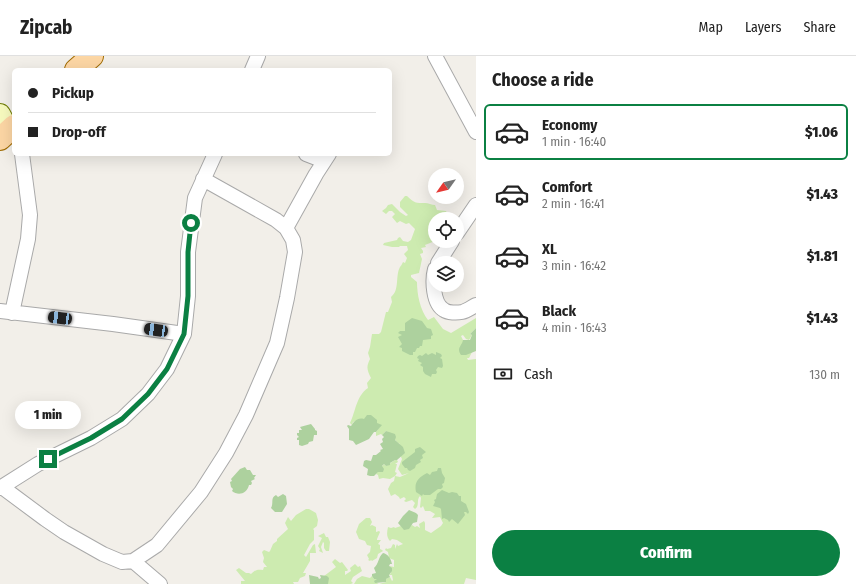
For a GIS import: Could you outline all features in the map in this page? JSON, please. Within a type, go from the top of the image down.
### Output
[{"type":"main road","points":[[78,68],[92,56]]},
{"type":"street","points":[[253,68],[258,56]]},
{"type":"street","points":[[435,56],[476,132]]},
{"type":"street","points":[[22,156],[30,215],[28,239],[6,312],[113,324],[184,334]]},
{"type":"street","points":[[203,179],[276,220],[286,228],[293,240],[295,252],[287,298],[277,343],[246,415],[226,453],[201,492],[158,545],[133,561],[122,562],[103,554],[45,519],[1,488],[38,464],[91,438],[122,419],[148,394],[167,369],[184,334],[188,296],[188,252],[195,198],[203,179],[213,156]]},
{"type":"street","points":[[286,228],[326,158],[316,156]]},
{"type":"street","points":[[464,223],[476,205]]},
{"type":"street","points":[[435,292],[438,304],[444,310],[463,312],[476,305]]},
{"type":"street","points":[[133,561],[160,584]]},
{"type":"green space","points":[[405,196],[415,202],[435,205],[437,210],[446,212],[428,212],[428,244],[425,245],[426,247],[421,248],[423,253],[420,254],[422,259],[419,273],[411,275],[411,277],[417,282],[420,302],[425,316],[428,320],[434,317],[443,329],[451,333],[476,318],[476,328],[470,334],[472,335],[469,340],[463,335],[461,336],[463,340],[463,354],[472,352],[469,358],[467,358],[468,360],[476,359],[476,580],[466,578],[464,584],[379,584],[386,582],[386,579],[390,577],[392,581],[393,580],[392,575],[389,575],[391,573],[389,566],[394,567],[394,560],[389,558],[388,552],[385,550],[386,548],[391,548],[393,544],[395,545],[395,549],[397,544],[398,546],[403,544],[397,540],[392,539],[390,541],[387,536],[388,527],[395,528],[401,526],[406,529],[412,525],[420,528],[419,524],[424,521],[425,530],[431,533],[443,523],[440,517],[432,518],[435,514],[430,511],[425,511],[423,506],[421,508],[420,507],[420,496],[415,509],[413,507],[415,503],[412,500],[406,502],[404,501],[406,499],[404,497],[400,499],[395,494],[391,496],[388,489],[394,481],[395,476],[400,477],[409,473],[402,475],[398,469],[402,459],[400,444],[386,431],[382,435],[376,436],[376,432],[380,427],[364,419],[353,422],[352,425],[350,423],[359,399],[368,388],[367,383],[371,378],[368,371],[370,359],[368,353],[372,334],[379,334],[381,332],[386,312],[388,312],[392,302],[391,297],[396,291],[400,267],[403,262],[405,263],[407,258],[404,254],[408,250],[407,246],[392,247],[383,245],[384,243],[397,240],[400,237],[403,241],[408,242],[411,240],[415,229],[409,223],[406,224],[400,221],[397,223],[392,217],[395,214],[392,211],[389,211],[386,214],[382,211],[388,205],[392,204],[400,212],[406,216],[408,215],[400,207],[400,202]]},
{"type":"green space","points":[[412,318],[422,321],[427,328],[431,329],[433,335],[431,336],[431,339],[423,340],[422,346],[413,352],[413,355],[410,355],[402,351],[402,348],[399,347],[402,344],[398,337],[402,335],[398,333],[400,331],[405,331],[405,323]]},
{"type":"green space","points":[[476,328],[476,351],[466,355],[461,355],[459,349],[463,340],[470,340],[472,335],[470,334]]},
{"type":"green space","points":[[436,352],[442,356],[440,358],[442,359],[443,366],[442,368],[438,367],[436,374],[432,374],[431,377],[425,374],[423,367],[420,365],[422,363],[418,361],[419,359],[417,358],[418,356],[422,356],[426,353],[428,355],[432,353],[436,355]]},
{"type":"green space","points":[[367,415],[371,415],[377,420],[377,423],[382,425],[369,439],[356,445],[353,441],[349,440],[349,429],[347,426],[351,426],[358,419],[364,419]]},
{"type":"green space","points":[[311,424],[317,431],[317,435],[314,435],[313,441],[309,442],[308,444],[302,446],[299,445],[299,440],[297,440],[297,438],[299,437],[297,433],[299,433],[299,430],[302,430],[300,427]]},
{"type":"green space","points":[[386,431],[395,434],[395,440],[403,447],[405,453],[397,460],[390,463],[390,465],[386,466],[384,464],[382,466],[384,469],[383,472],[378,472],[374,476],[367,475],[368,469],[363,466],[364,461],[371,461],[373,455],[376,455],[383,449],[380,444],[383,442],[382,439],[384,437],[382,435]]},
{"type":"green space","points":[[420,447],[426,452],[422,455],[423,458],[420,460],[421,462],[410,471],[405,468],[402,462],[415,452],[415,449]]},
{"type":"green space","points":[[397,460],[398,462],[395,464],[397,464],[395,472],[397,473],[390,479],[379,479],[378,475],[376,474],[384,464],[386,466]]},
{"type":"green space","points":[[245,467],[247,470],[250,470],[253,475],[256,475],[254,478],[255,479],[251,481],[251,485],[249,485],[244,492],[239,494],[234,493],[231,487],[231,479],[240,469]]},
{"type":"green space","points":[[438,468],[441,468],[445,478],[444,483],[442,484],[443,487],[430,495],[423,494],[422,496],[416,492],[416,483],[419,479],[427,473],[430,475],[432,472],[437,471]]},
{"type":"green space","points":[[442,490],[449,493],[457,493],[461,496],[461,501],[466,504],[469,512],[468,514],[464,512],[465,515],[458,524],[452,519],[449,522],[444,518],[442,519],[441,509],[433,506],[437,494]]},
{"type":"green space","points":[[283,494],[286,496],[287,504],[282,512],[275,512],[271,508],[273,498],[276,495],[278,497]]},
{"type":"green space","points":[[306,509],[316,513],[318,520],[317,526],[313,529],[314,540],[304,555],[306,557],[315,544],[316,553],[310,553],[310,561],[303,573],[306,573],[305,576],[300,578],[298,582],[293,582],[294,584],[241,584],[241,581],[245,581],[236,570],[239,568],[246,573],[251,574],[256,570],[263,570],[264,567],[267,567],[263,562],[264,558],[262,552],[264,550],[269,552],[277,539],[288,529],[285,523],[288,517],[291,521],[296,515]]},
{"type":"green space","points":[[409,510],[418,515],[417,522],[413,523],[409,529],[404,530],[398,523]]},
{"type":"green space","points":[[366,518],[370,518],[372,522],[370,526],[372,525],[376,527],[376,532],[380,532],[377,540],[381,540],[378,544],[380,545],[380,549],[383,551],[372,561],[368,560],[367,555],[370,552],[371,546],[367,545],[365,541],[359,539],[356,532],[359,524]]},
{"type":"green space","points":[[324,533],[330,542],[329,551],[326,551],[323,542],[321,547],[323,553],[319,551],[320,549],[318,546],[322,538],[318,536]]},
{"type":"green space","points":[[383,553],[390,559],[392,564],[389,566],[392,568],[392,571],[389,575],[390,577],[386,579],[386,582],[375,583],[374,581],[377,579],[374,579],[372,574],[376,573],[374,568]]},
{"type":"green space","points":[[335,559],[340,563],[342,562],[348,570],[345,571],[345,575],[351,571],[350,568],[355,564],[358,567],[360,566],[362,571],[353,577],[351,581],[353,583],[327,584],[328,580],[324,576],[336,567],[332,562]]},
{"type":"green space","points":[[309,575],[318,577],[319,579],[321,578],[320,575],[327,576],[329,578],[328,584],[310,584]]},
{"type":"green space","points":[[362,576],[370,578],[372,576],[374,579],[377,579],[377,583],[379,584],[354,584],[357,579]]},
{"type":"route","points":[[48,459],[91,438],[122,419],[148,394],[167,369],[184,334],[188,296],[188,252],[191,223]]}]
